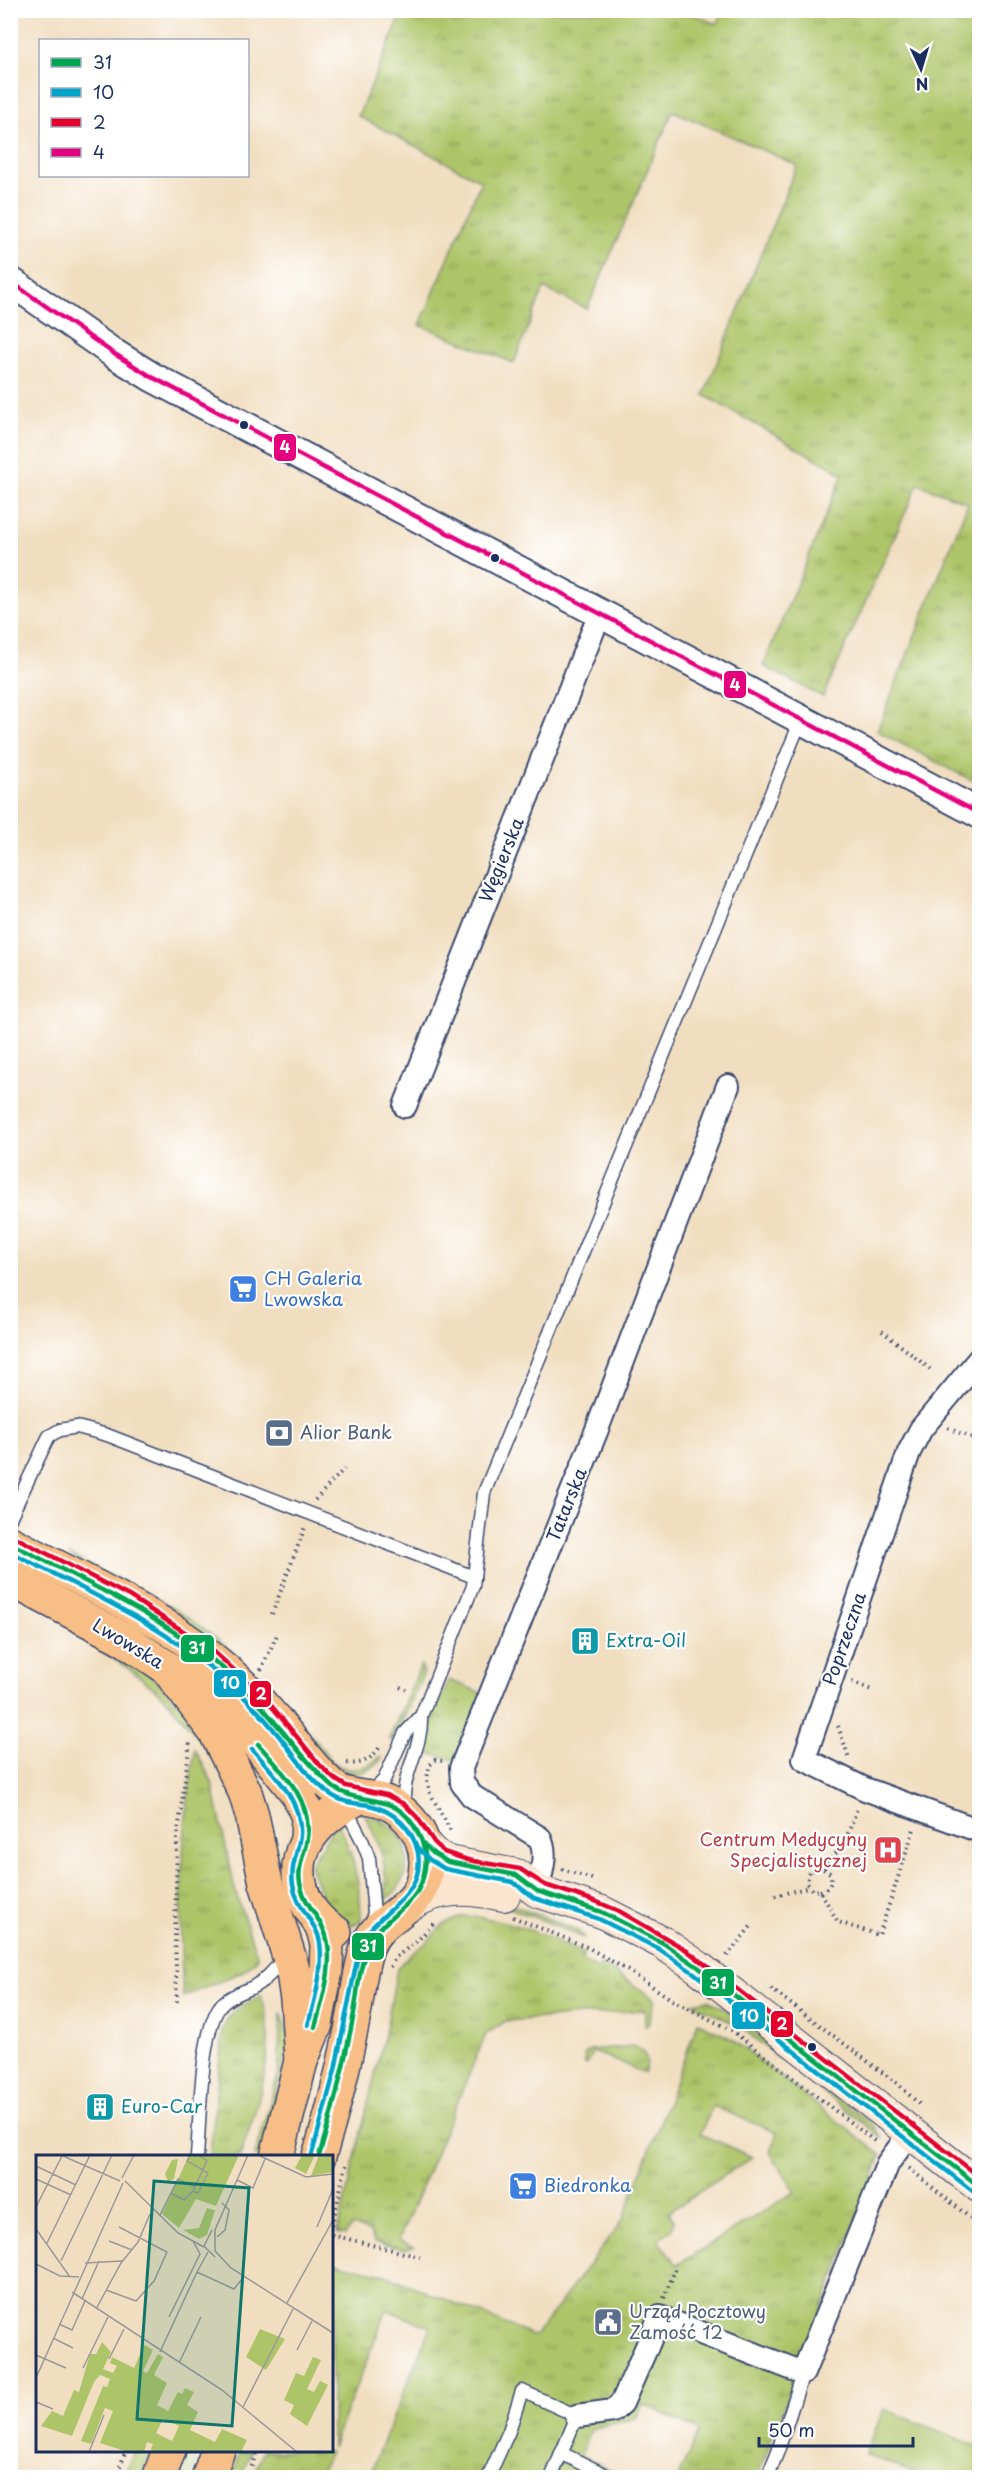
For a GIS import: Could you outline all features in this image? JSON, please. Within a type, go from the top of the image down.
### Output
[{"type":"highway","name":"Lwowska","points":[[10,1543],[126,1603],[193,1644],[233,1677],[263,1707],[317,1773],[349,1790]]},
{"type":"highway","name":"Lwowska","points":[[10,1579],[124,1639],[166,1667],[200,1685],[234,1716],[264,1750],[304,1805],[308,1817],[307,1841]]},
{"type":"highway","points":[[166,1667],[216,1733],[236,1770],[252,1815],[266,1883],[288,1949],[297,1999],[302,2061]]},
{"type":"highway","points":[[278,2155],[302,2061],[316,2024],[328,1958],[324,1932],[305,1901],[300,1881],[300,1860],[307,1841],[349,1790],[387,1803],[415,1830],[425,1872],[419,1890],[408,1906],[376,1932],[367,1948],[347,2050],[333,2157]]},
{"type":"highway","points":[[317,1918],[344,1935],[354,1936],[376,1932]]},
{"type":"highway","points":[[159,2478],[169,2452]]},
{"type":"highway","points":[[208,2478],[218,2452]]},
{"type":"main road","points":[[415,1830],[434,1854],[447,1862],[516,1875],[537,1891],[602,1912],[681,1955],[901,2144],[980,2187]]},
{"type":"main road","points":[[408,1906],[428,1895],[450,1889],[474,1889],[512,1896],[537,1891]]},
{"type":"street","points":[[10,281],[113,354],[152,377],[802,718],[980,814]]},
{"type":"street","name":"Węgierska","points":[[405,1106],[600,613]]},
{"type":"street","name":"Tatarska","points":[[537,1891],[544,1855],[544,1846],[540,1838],[472,1796],[462,1783],[461,1768],[596,1432],[728,1086]]},
{"type":"street","name":"Poprzeczna","points":[[980,1358],[921,1429],[909,1452],[804,1759],[865,1789],[980,1832]]},
{"type":"street","points":[[577,2415],[613,2411],[622,2403],[660,2317],[803,2373],[901,2144]]},
{"type":"lane","points":[[415,1830],[403,1792],[420,1738],[421,1716],[474,1577],[484,1493],[802,718]]},
{"type":"lane","points":[[10,1518],[46,1440],[60,1430],[77,1427],[107,1435],[474,1577]]},
{"type":"lane","points":[[376,1932],[369,1858],[349,1790],[378,1787],[384,1780],[401,1738],[421,1716]]},
{"type":"lane","points":[[197,2155],[210,2026],[223,2004],[254,1987],[279,1965],[288,1949]]},
{"type":"lane","points":[[767,2478],[803,2373]]},
{"type":"lane","points":[[488,2478],[509,2431],[522,2391],[577,2415],[551,2478]]},
{"type":"lane","points":[[561,2454],[612,2478]]},
{"type":"path","points":[[882,1331],[930,1369]]},
{"type":"path","points":[[939,1424],[980,1441]]},
{"type":"path","points":[[314,1504],[316,1497],[344,1469]]},
{"type":"path","points":[[272,1614],[306,1524]]},
{"type":"path","points":[[261,1671],[277,1635]]},
{"type":"path","points":[[843,1679],[874,1691]]},
{"type":"path","points":[[400,1687],[406,1690]]},
{"type":"path","points":[[177,2002],[175,1937],[177,1839],[190,1742],[193,1739]]},
{"type":"path","points":[[349,1790],[357,1764],[371,1758],[380,1746]]},
{"type":"path","points":[[824,1868],[844,1842],[865,1789]]},
{"type":"path","points":[[775,1896],[809,1887],[820,1892],[838,1922],[879,1935],[916,1821]]},
{"type":"path","points":[[809,1887],[807,1879],[809,1872],[816,1867],[824,1868],[830,1874],[831,1881],[827,1888],[820,1892]]},
{"type":"path","points":[[509,1916],[544,1928],[589,1948],[674,2001],[731,2030],[901,2144],[980,2226]]},
{"type":"path","points":[[388,1974],[396,1957],[417,1941],[441,1917]]},
{"type":"path","points":[[727,1956],[752,1925]]},
{"type":"path","points":[[333,2235],[420,2258]]},
{"type":"path","points":[[660,2317],[659,2310],[677,2265]]},
{"type":"path","points":[[116,2478],[126,2452]]},
{"type":"path","points":[[248,2478],[257,2452]]},
{"type":"green space","points":[[403,11],[684,11],[717,24],[724,11],[979,11],[980,756],[971,780],[877,731],[968,503],[918,484],[823,697],[763,666],[843,474],[704,395],[797,165],[673,111],[587,309],[544,288],[514,363],[420,325],[481,181],[358,116]]},
{"type":"green space","points":[[69,1555],[147,1593],[205,1630],[245,1663],[293,1712],[290,1715]]},
{"type":"green space","points":[[97,1640],[154,1678],[193,1718],[212,1758],[171,1705],[124,1665],[85,1641]]},
{"type":"green space","points":[[421,1665],[424,1673],[393,1740],[389,1739]]},
{"type":"green space","points":[[449,1680],[484,1694],[455,1760],[423,1752],[434,1715]]},
{"type":"green space","points":[[304,1733],[316,1740],[331,1759],[344,1768],[361,1768],[382,1758],[371,1769],[360,1773],[349,1773],[329,1761]]},
{"type":"green space","points":[[195,1749],[212,1782],[236,1894],[258,1958],[242,1972],[183,1997],[182,1873]]},
{"type":"green space","points":[[365,1816],[380,1820],[392,1827],[401,1838],[406,1850],[407,1863],[404,1876],[397,1889],[386,1900],[386,1877],[382,1856]]},
{"type":"green space","points":[[337,1822],[352,1858],[360,1895],[361,1921],[352,1925],[327,1911],[310,1864]]},
{"type":"green space","points":[[510,1904],[577,1930],[584,1938],[509,1908]]},
{"type":"green space","points":[[463,1916],[495,1920],[525,1929],[584,1954],[581,1960],[598,1969],[602,1964],[655,1999],[648,2024],[645,2025],[645,2010],[506,2021],[486,2034],[399,2240],[413,2247],[403,2249],[374,2242],[371,2232],[352,2226],[345,2235],[337,2233],[387,2024],[397,1969],[442,1925]]},
{"type":"green space","points":[[261,1996],[268,2035],[264,2077],[240,2155],[210,2155],[223,2028],[234,2012]]},
{"type":"green space","points":[[707,2000],[721,2006],[874,2126],[882,2138],[740,2027],[693,2003]]},
{"type":"green space","points":[[281,2012],[289,2041],[263,2155],[255,2155],[278,2075]]},
{"type":"green space","points":[[698,2022],[732,2039],[881,2155],[757,2477],[678,2477],[699,2431],[643,2404],[636,2418],[591,2429],[580,2455],[627,2477],[369,2477],[430,2327],[387,2310],[333,2445],[334,2262],[383,2274],[535,2336],[623,2220]],"holes":[[[713,2106],[777,2133],[770,2152],[795,2192],[677,2265],[658,2239],[672,2229],[674,2221],[669,2212],[752,2157],[700,2134]]]},
{"type":"green space","points":[[632,2046],[645,2056],[644,2073],[593,2051],[586,2065],[584,2062],[585,2054],[590,2050]]},
{"type":"green space","points":[[884,2409],[979,2447],[979,2477],[925,2477],[865,2454]]},
{"type":"green space","points":[[134,2452],[151,2452],[141,2477],[124,2477]]},
{"type":"green space","points":[[186,2452],[200,2452],[192,2477],[176,2478]]},
{"type":"green space","points":[[241,2452],[251,2452],[241,2477],[231,2477]]},
{"type":"green space","points":[[262,2452],[330,2452],[319,2477],[253,2477]]},
{"type":"transit line","name":"4","points":[[10,281],[113,353],[152,377],[980,814]]},
{"type":"transit line","name":"2","points":[[13,1536],[129,1596],[211,1649],[265,1698],[333,1778],[346,1786],[386,1795],[404,1804],[444,1852],[468,1860],[520,1869],[545,1885],[619,1911],[685,1949],[980,2177]]},
{"type":"transit line","name":"31","points":[[10,1543],[127,1603],[183,1638],[234,1678],[333,1787],[344,1793],[378,1801],[400,1810],[409,1819],[420,1837],[426,1859],[422,1882],[416,1893],[374,1936],[365,1955],[342,2070],[319,2155]]},
{"type":"transit line","name":"10","points":[[10,1552],[124,1610],[178,1644],[229,1683],[249,1702],[322,1788],[339,1799],[386,1811],[401,1822],[412,1836],[418,1853],[418,1869],[414,1882],[398,1903],[368,1932],[360,1945],[335,2070],[312,2154]]},
{"type":"transit line","name":"31","points":[[258,1744],[285,1775],[300,1798],[308,1824],[299,1877],[307,1901],[323,1928],[329,1951],[327,1978],[315,2027]]},
{"type":"transit line","name":"10","points":[[252,1749],[285,1788],[292,1799],[300,1823],[293,1885],[299,1903],[316,1930],[321,1951],[319,1977],[308,2025]]},
{"type":"transit line","name":"31","points":[[423,1843],[434,1854],[448,1862],[516,1875],[537,1891],[602,1912],[663,1943],[698,1967],[980,2187]]},
{"type":"transit line","name":"10","points":[[418,1848],[430,1860],[445,1869],[513,1882],[534,1898],[599,1919],[659,1949],[694,1973],[975,2193]]},
{"type":"place","name":"CH Galeria Lwowska","points":[[243,1289]]},
{"type":"place","name":"Alior Bank","points":[[279,1433]]},
{"type":"place","name":"Extra-Oil","points":[[585,1641]]},
{"type":"place","name":"Centrum Medycyny Specjalistycznej","points":[[888,1850]]},
{"type":"place","name":"Euro-Car","points":[[100,2107]]},
{"type":"place","name":"Biedronka","points":[[523,2186]]},
{"type":"place","name":"Urząd Pocztowy Zamość 12","points":[[608,2322]]}]
